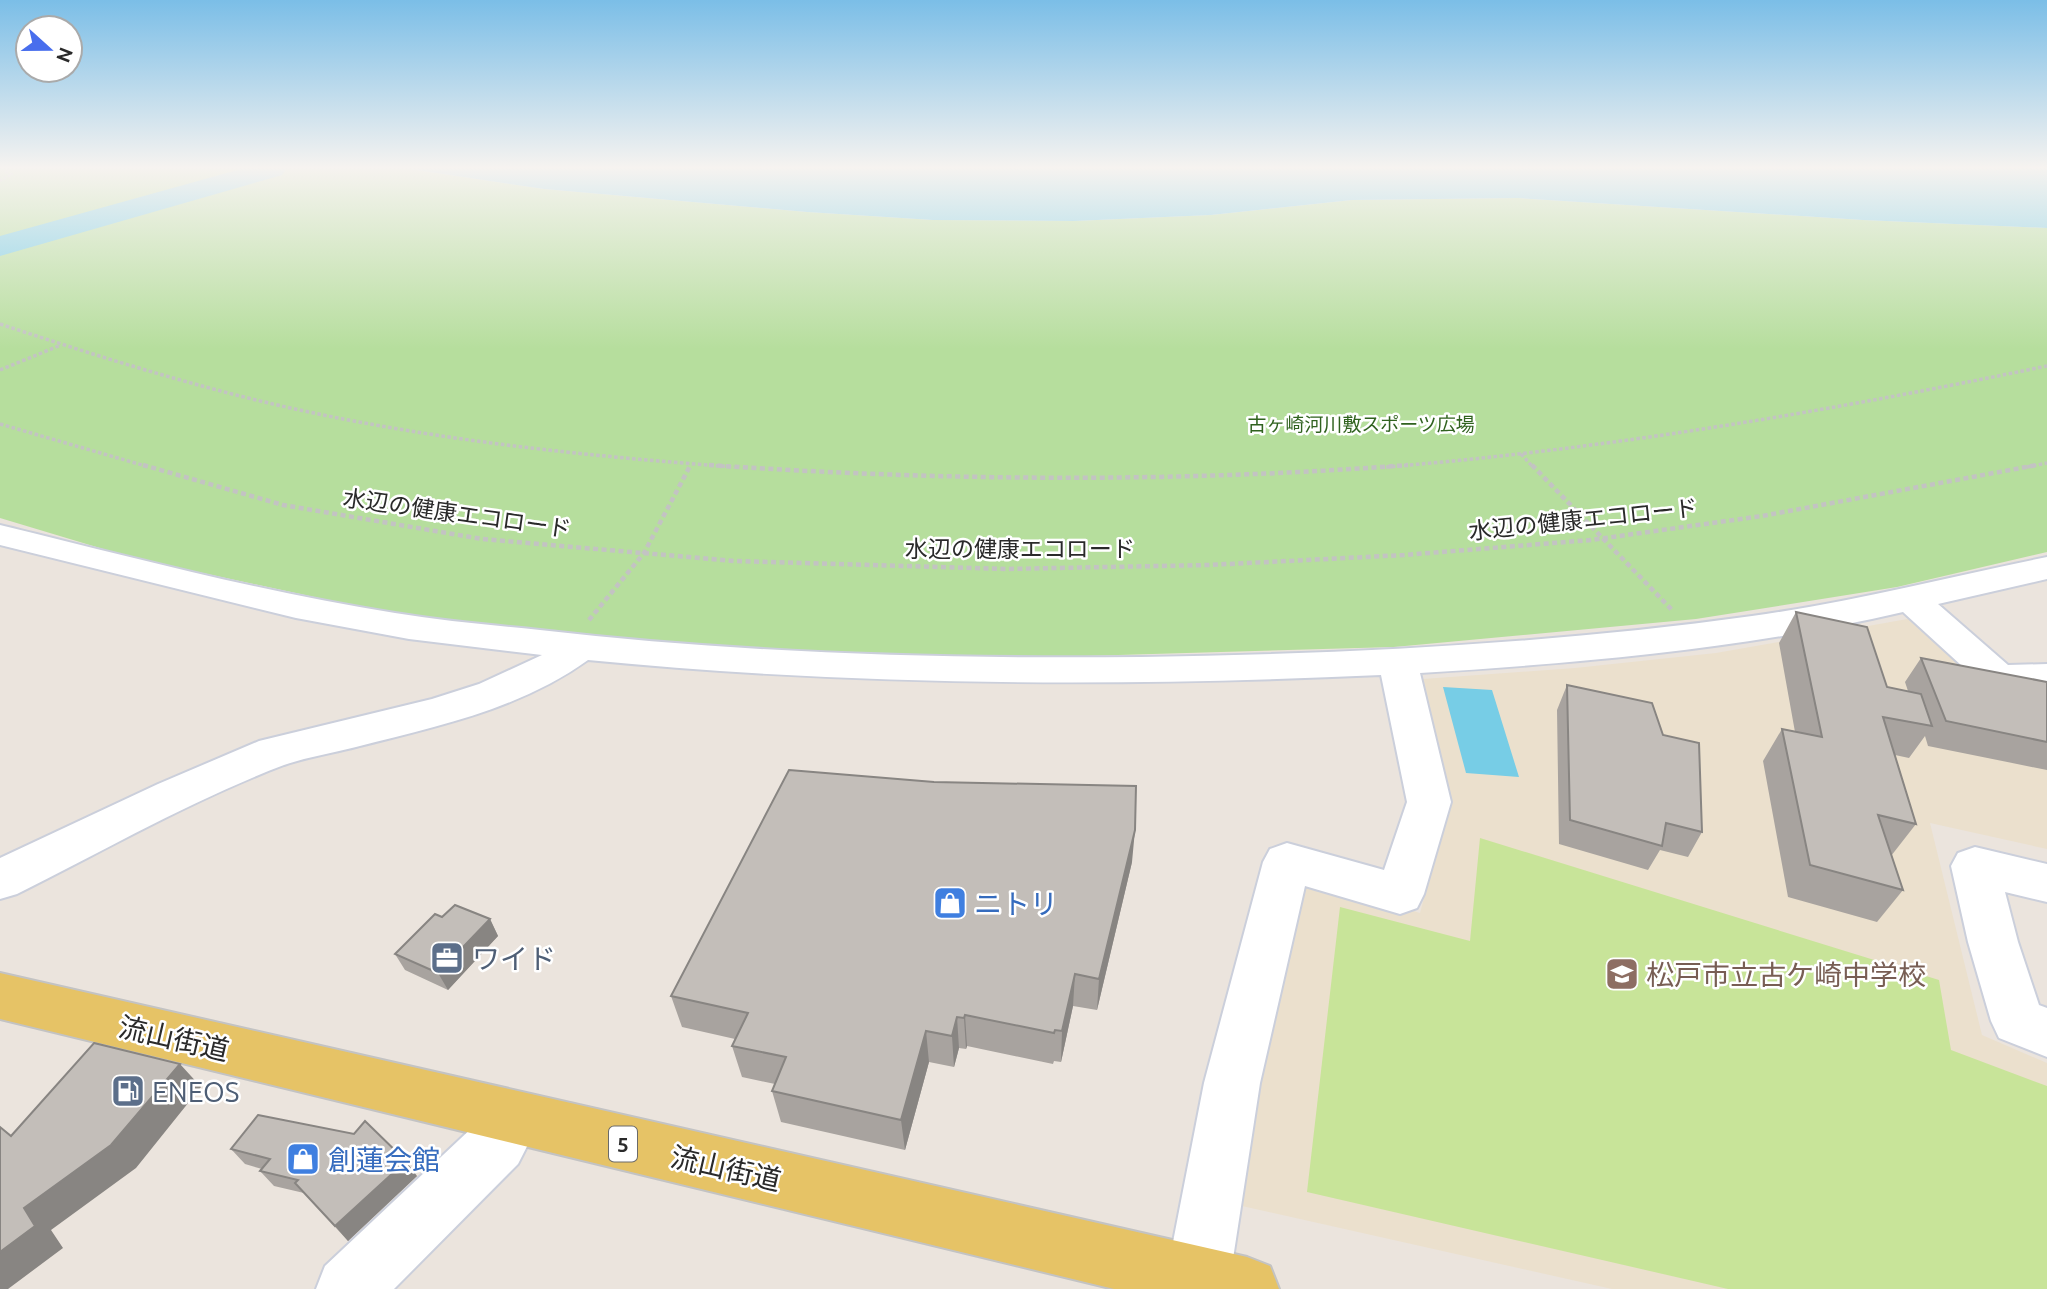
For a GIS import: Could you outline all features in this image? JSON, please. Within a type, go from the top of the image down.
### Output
[{"type":"main road","name":"流山街道","points":[[0,996],[1215,1284]]},
{"type":"street","points":[[0,535],[152,574],[394,625],[584,635],[704,660],[941,669],[1172,670],[1398,663],[1653,639],[1846,612],[2047,568]]},
{"type":"street","points":[[1909,598],[1999,678],[2047,677]]},
{"type":"street","points":[[0,880],[174,796],[274,752],[439,712],[493,694],[552,667],[584,635]]},
{"type":"street","points":[[1215,1284],[1232,1083],[1287,862],[1400,894],[1429,802],[1398,663]]},
{"type":"street","points":[[2047,883],[1975,866],[1993,942],[2018,1021],[2047,1033]]},
{"type":"street","points":[[348,1289],[497,1144],[512,1119]]},
{"type":"path","points":[[0,324],[116,364],[328,416],[494,444],[690,466],[954,477],[1135,477],[1323,471],[1521,454],[1693,430],[2047,366]]},
{"type":"path","points":[[0,370],[62,345]]},
{"type":"path","name":"水辺の健康エコロード","points":[[0,424],[283,505],[482,539],[734,561],[1007,569],[1209,565],[1404,555],[1602,537],[1762,516],[2047,463]]},
{"type":"path","points":[[1521,454],[1674,613]]},
{"type":"path","points":[[584,635],[644,553],[690,466]]},
{"type":"shaded area","name":"松戸市立古ケ崎中学校","points":[[1913,618],[2047,695],[2047,849],[1930,823],[1982,1035],[2047,1063],[2047,1289],[1612,1289],[1233,1204],[1251,1077],[1307,878],[1420,913],[1451,799],[1423,679],[1575,668],[1716,653]]},
{"type":"green space","name":"古ヶ崎河川敷スポーツ広場","points":[[0,229],[2047,229],[2047,552],[1897,587],[1696,619],[1394,647],[944,660],[680,647],[447,621],[342,603],[133,558],[0,518]]},
{"type":"green space","points":[[1480,838],[1939,980],[1951,1050],[2047,1086],[2047,1289],[1728,1289],[1307,1192],[1340,907],[1470,941]]},
{"type":"water","points":[[1443,687],[1492,690],[1519,777],[1466,773]]},
{"type":"building","points":[[1796,612],[1867,627],[1887,687],[1921,694],[1932,726],[1883,717],[1916,824],[1878,815],[1903,890],[1810,865],[1782,729],[1822,737]]},
{"type":"building","points":[[1921,658],[2047,682],[2047,742],[1946,721]]},
{"type":"building","points":[[1567,685],[1652,703],[1663,735],[1699,743],[1702,832],[1666,823],[1662,846],[1570,820]]},
{"type":"building","points":[[789,770],[934,782],[1136,786],[1135,830],[1099,979],[1075,974],[1062,1031],[1055,1030],[1054,1033],[965,1015],[964,1018],[957,1017],[952,1036],[926,1031],[901,1120],[772,1091],[786,1057],[732,1046],[748,1013],[671,996]]},
{"type":"building","points":[[455,905],[490,919],[438,973],[395,954],[435,914],[442,917]]},
{"type":"building","points":[[94,1043],[180,1064],[111,1145],[24,1208],[35,1226],[0,1252],[0,1127],[11,1136]]},
{"type":"building","points":[[258,1115],[354,1134],[365,1121],[406,1161],[335,1226],[295,1183],[298,1180],[260,1171],[270,1159],[231,1149]]},
{"type":"waterway","points":[[0,246],[60,229]]},
{"type":"place","name":"ニトリ","points":[[950,903]]},
{"type":"place","name":"ワイド","points":[[447,958]]},
{"type":"place","name":"松戸市立古ケ崎中学校","points":[[1622,974]]},
{"type":"place","name":"ENEOS","points":[[128,1091]]},
{"type":"place","name":"創蓮会館","points":[[303,1159]]}]
